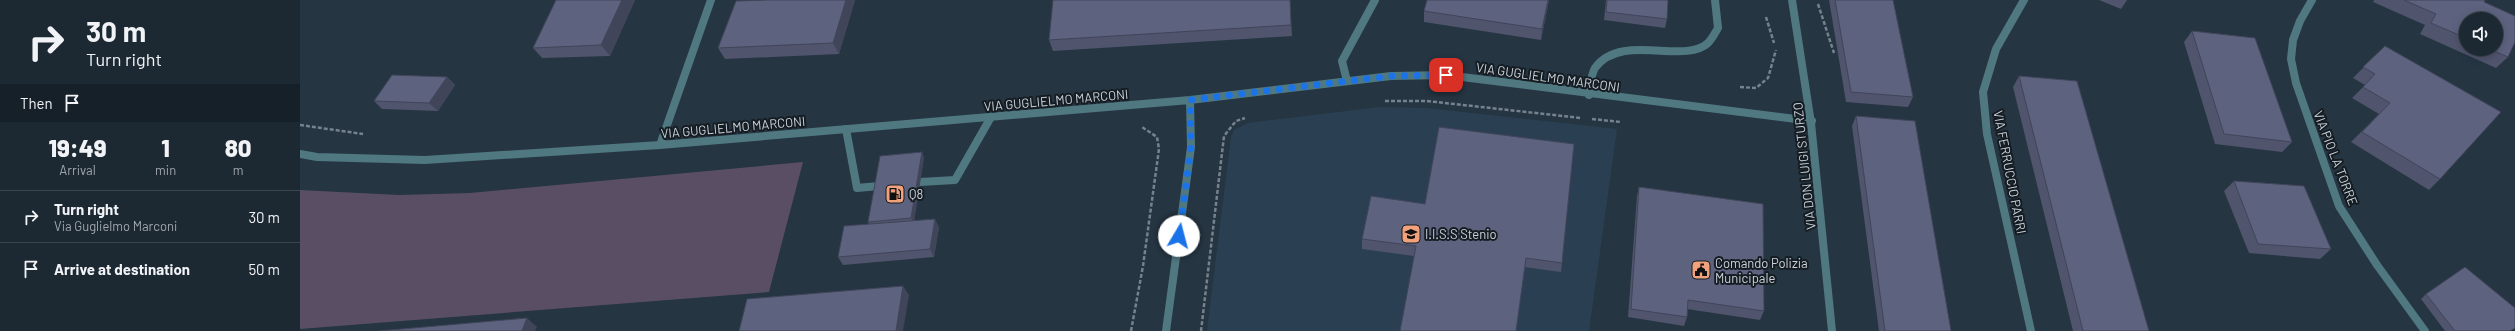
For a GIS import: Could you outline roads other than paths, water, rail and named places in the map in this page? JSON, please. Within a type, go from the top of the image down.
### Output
[{"type":"street","points":[[660,145],[711,0]]},
{"type":"street","points":[[1347,81],[1342,61],[1375,0]]},
{"type":"street","points":[[1589,95],[1594,69],[1606,58],[1636,49],[1688,51],[1706,44],[1718,28],[1715,0]]},
{"type":"street","name":"VIA DON LUIGI STURZO","points":[[1792,0],[1802,50],[1812,121],[1832,331]]},
{"type":"street","name":"VIA FERRUCCIO PARRI","points":[[2024,0],[1996,49],[1983,92],[1987,134],[2031,331]]},
{"type":"street","name":"VIA PIO LA TORRE","points":[[2312,0],[2299,20],[2292,42],[2291,63],[2296,83],[2339,206],[2377,265],[2425,331]]},
{"type":"street","name":"VIA GUGLIELMO MARCONI","points":[[300,154],[317,157],[425,160],[660,145],[1190,100],[1391,76],[1446,75],[1589,95],[1812,121]]},
{"type":"street","points":[[1166,331],[1191,147],[1190,100]]},
{"type":"street","points":[[920,182],[955,180],[991,117]]},
{"type":"street","points":[[846,129],[858,188],[878,186]]},
{"type":"place","name":"Q8","points":[[895,194]]},
{"type":"place","name":"I.I.S.S Stenio","points":[[1411,234]]},
{"type":"place","name":"Comando Polizia Municipale","points":[[1701,270]]}]
